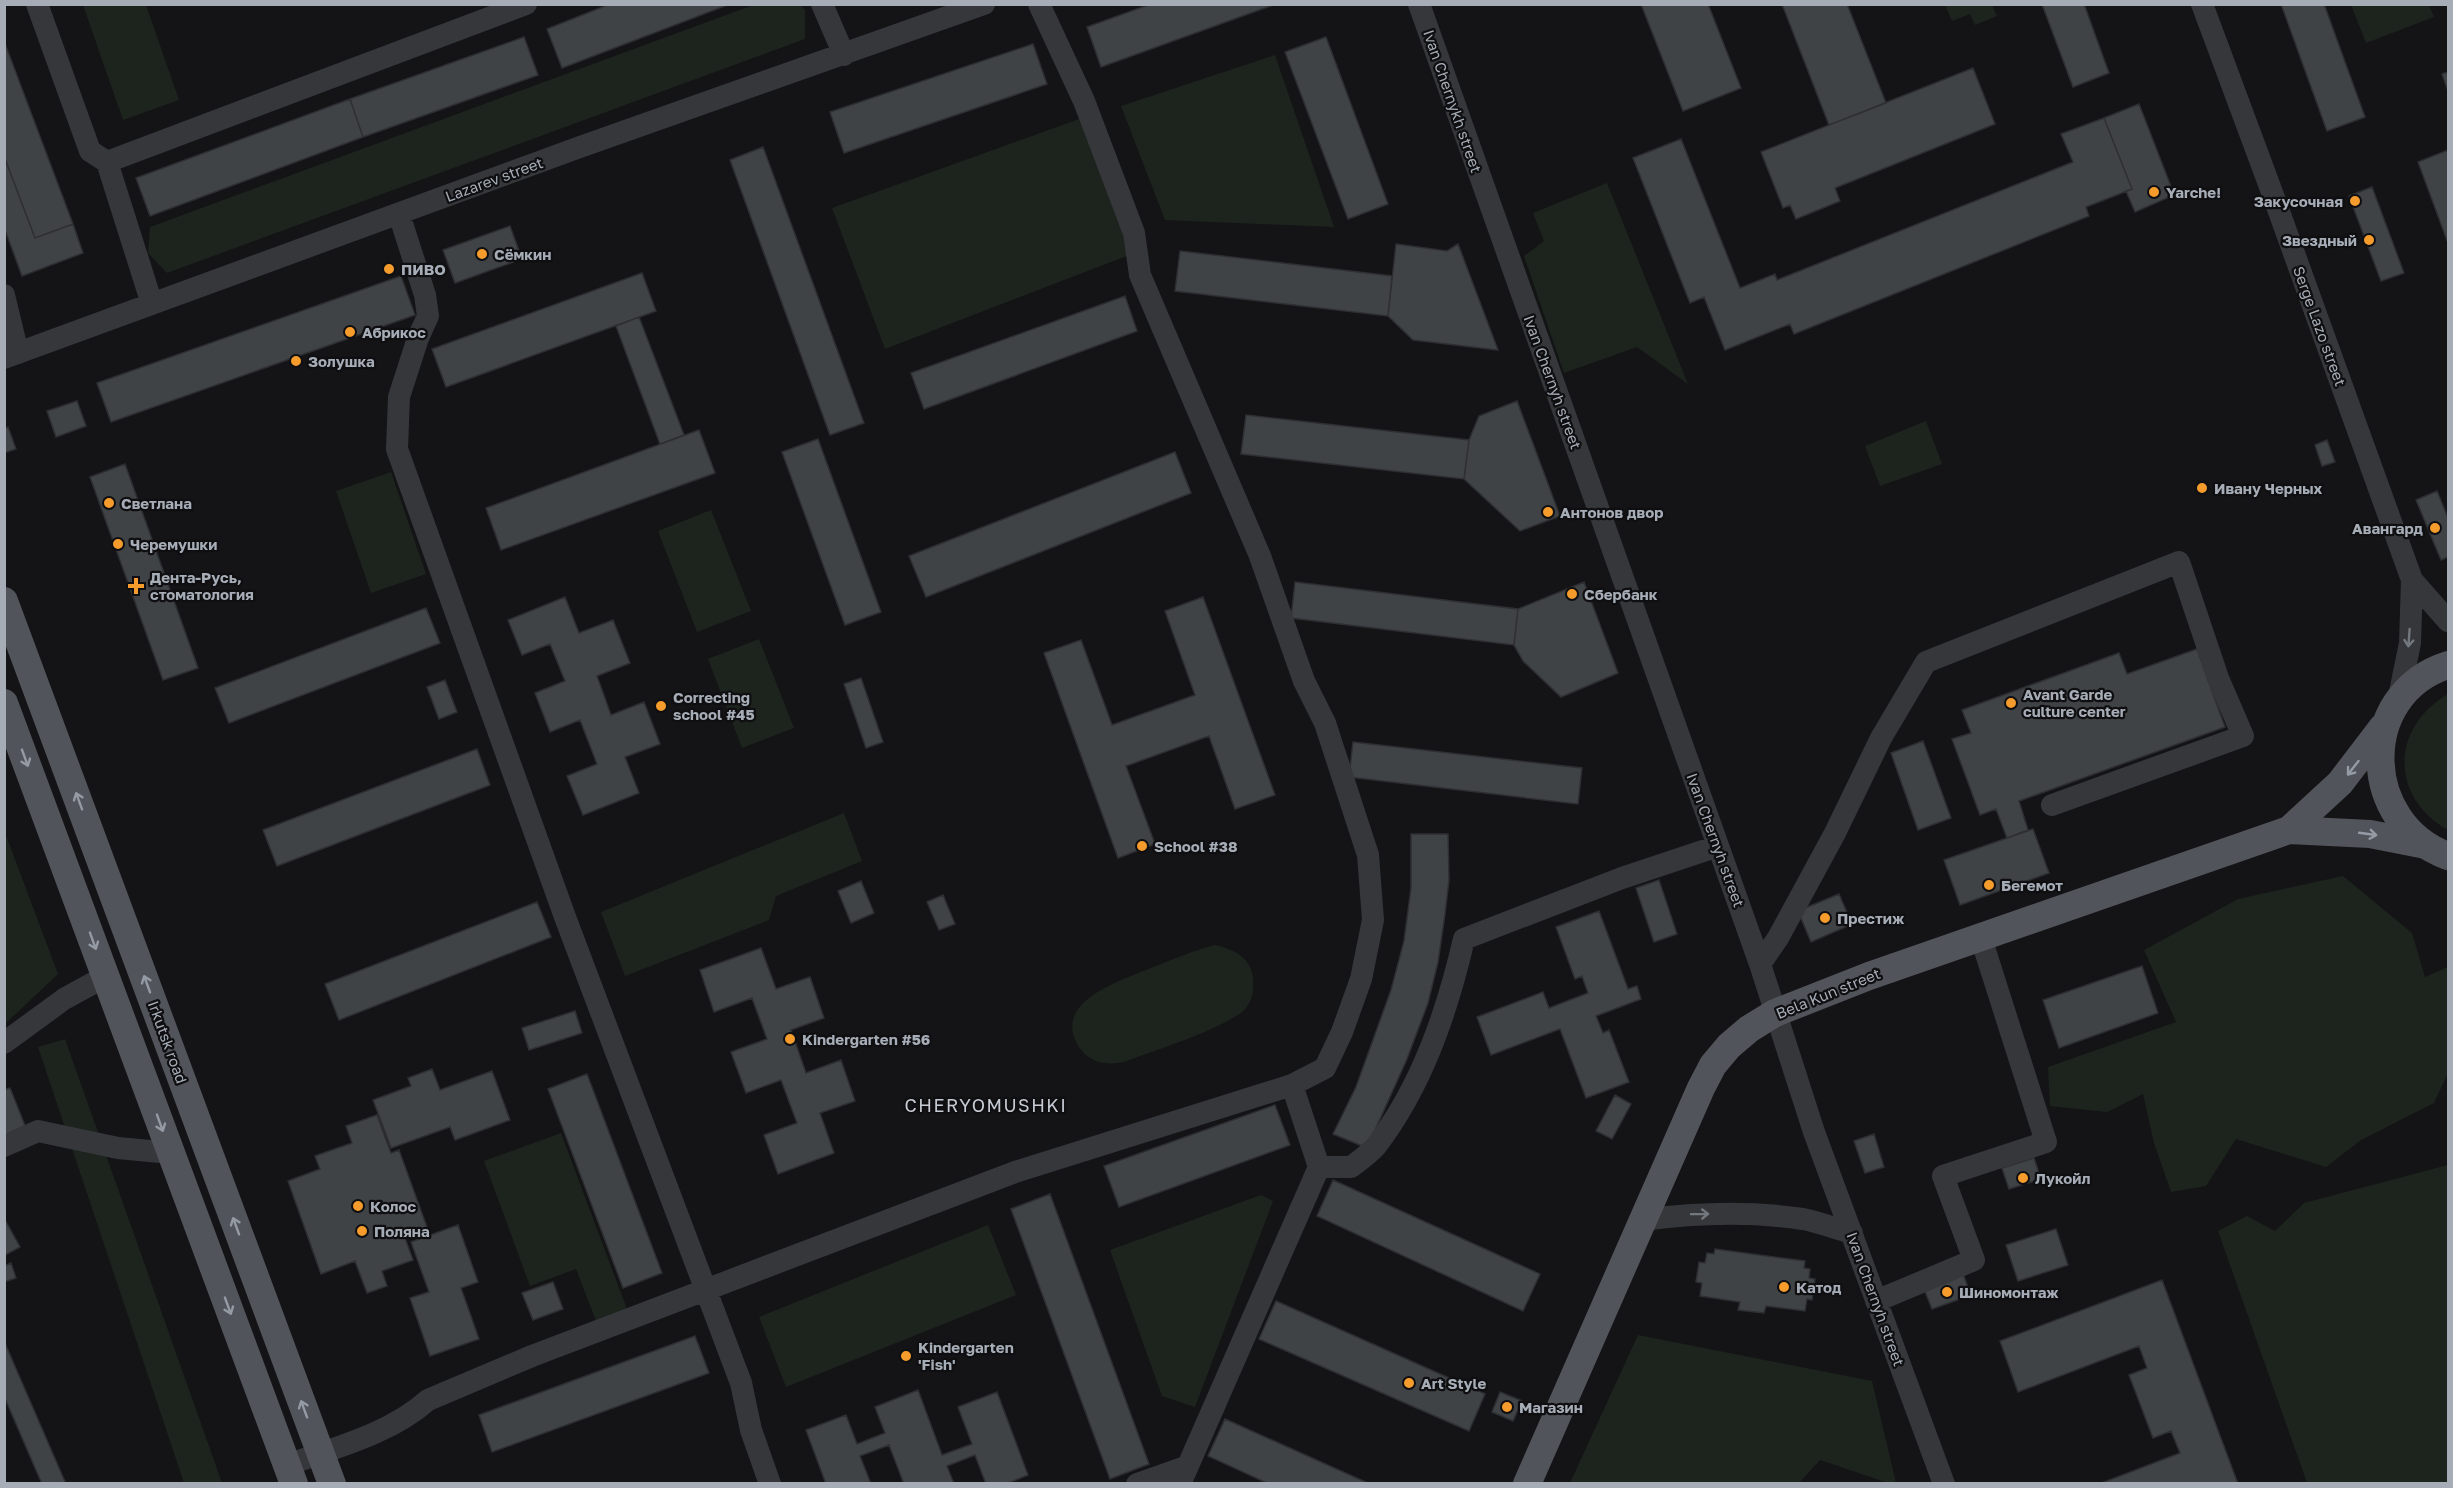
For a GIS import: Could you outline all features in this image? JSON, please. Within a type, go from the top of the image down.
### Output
[{"type":"main road","name":"Irkutsk road","points":[[4,600],[332,1484]]},
{"type":"main road","name":"Bela Kun street","points":[[2289,830],[2340,783],[2410,688],[2426,675],[2448,665]]},
{"type":"main road","points":[[4,703],[290,1474]]},
{"type":"main road","points":[[2393,712],[2382,740],[2380,759],[2384,789],[2394,812],[2403,825],[2437,851]]},
{"type":"main road","name":"Bela Kun street","points":[[1527,1484],[1701,1088],[1713,1065],[1729,1046],[1749,1029],[1775,1013],[1869,976],[2289,830],[2370,834],[2437,851]]},
{"type":"street","points":[[37,4],[90,151],[107,162],[152,304]]},
{"type":"street","points":[[107,162],[526,4]]},
{"type":"street","points":[[822,4],[844,55]]},
{"type":"street","name":"Lazarev street","points":[[11,356],[984,4]]},
{"type":"street","points":[[290,1474],[320,1453],[392,1425],[415,1412],[428,1400],[532,1356],[1015,1172],[1292,1085],[1325,1068],[1342,1032],[1361,979],[1373,920],[1368,855],[1325,723],[1304,681],[1260,556],[1140,275],[1134,233],[1084,101],[1039,4]]},
{"type":"street","name":"Ivan Chernykh street","points":[[1419,4],[1718,846]]},
{"type":"street","name":"Serge Lazo street","points":[[2202,4],[2412,580],[2448,621]]},
{"type":"street","points":[[399,214],[425,294],[428,316],[418,338],[399,398],[397,449],[555,891],[741,1383],[751,1430],[770,1484]]},
{"type":"street","points":[[4,295],[11,356]]},
{"type":"street","points":[[1760,964],[1784,928],[1835,833],[1881,738],[1926,662],[2179,562],[2218,678],[2243,736],[2052,805]]},
{"type":"street","name":"Serge Lazo street","points":[[2393,712],[2410,643],[2412,580]]},
{"type":"street","points":[[1319,1167],[1351,1167],[1375,1148],[1408,1093],[1434,1041],[1452,990],[1464,939],[1612,882],[1718,846]]},
{"type":"street","name":"Ivan Chernyh street","points":[[1718,846],[1760,964],[1814,1132],[1944,1484]]},
{"type":"street","points":[[1876,1301],[1974,1260],[1943,1176],[2046,1142],[1981,938]]},
{"type":"street","points":[[4,1043],[64,999],[105,976]]},
{"type":"street","points":[[1137,1484],[1184,1474],[1319,1167],[1292,1085]]},
{"type":"street","points":[[4,1146],[38,1131],[118,1148],[171,1153]]},
{"type":"street","points":[[1642,1220],[1703,1214],[1803,1219],[1852,1233]]},
{"type":"shaded area","points":[[756,4],[800,5],[805,10],[805,39],[167,273],[148,253],[150,227]]},
{"type":"shaded area","points":[[83,5],[146,5],[179,100],[123,120]]},
{"type":"shaded area","points":[[1945,5],[1992,5],[1997,16],[1975,25],[1970,14],[1952,21]]},
{"type":"shaded area","points":[[2351,5],[2429,5],[2434,17],[2366,43]]},
{"type":"shaded area","points":[[1275,55],[1334,227],[1165,220],[1121,106]]},
{"type":"shaded area","points":[[1079,119],[1132,254],[885,349],[832,208]]},
{"type":"shaded area","points":[[1607,183],[1688,384],[1637,347],[1564,373],[1524,256],[1544,241],[1533,213]]},
{"type":"shaded area","points":[[1926,421],[1942,464],[1880,486],[1865,446]]},
{"type":"shaded area","points":[[391,472],[426,574],[371,593],[336,491]]},
{"type":"shaded area","points":[[711,510],[751,611],[697,632],[658,531]]},
{"type":"shaded area","points":[[759,639],[794,728],[742,748],[708,659]]},
{"type":"shaded area","points":[[2448,694],[2448,830],[2429,816],[2415,800],[2407,781],[2404,762],[2407,743],[2415,725],[2429,708]]},
{"type":"shaded area","points":[[844,813],[862,861],[776,896],[769,920],[625,976],[601,912]]},
{"type":"shaded area","points":[[4,830],[58,974],[5,1024],[4,1024]]},
{"type":"shaded area","points":[[2343,876],[2412,933],[2425,977],[2448,967],[2448,1073],[2434,1103],[2361,1140],[2326,1167],[2236,1139],[2206,1186],[2171,1192],[2154,1143],[2143,1094],[2107,1112],[2050,1106],[2048,1067],[2176,1022],[2144,950],[2238,899]]},
{"type":"shaded area","points":[[1215,945],[1240,955],[1252,971],[1252,997],[1246,1008],[1207,1031],[1124,1062],[1102,1062],[1091,1059],[1082,1051],[1073,1035],[1073,1021],[1078,1009],[1089,998],[1102,989],[1133,975]]},
{"type":"shaded area","points":[[65,1039],[222,1483],[184,1483],[38,1047]]},
{"type":"shaded area","points":[[561,1133],[627,1309],[596,1321],[576,1269],[530,1286],[484,1161]]},
{"type":"shaded area","points":[[2448,1165],[2448,1483],[2307,1483],[2218,1231],[2247,1216],[2275,1231],[2304,1203]]},
{"type":"shaded area","points":[[1261,1195],[1273,1201],[1195,1407],[1162,1396],[1110,1250]]},
{"type":"shaded area","points":[[988,1225],[1016,1295],[786,1387],[759,1317]]},
{"type":"shaded area","points":[[1638,1335],[1872,1381],[1896,1483],[1888,1483],[1820,1460],[1799,1483],[1570,1483]]},
{"type":"building","points":[[610,4],[730,4],[562,68],[547,29]]},
{"type":"building","points":[[1151,4],[1273,5],[1101,67],[1087,27]]},
{"type":"building","points":[[1641,4],[1708,4],[1741,88],[1683,111]]},
{"type":"building","points":[[1782,4],[1847,4],[1886,103],[1829,125]]},
{"type":"building","points":[[2042,4],[2084,4],[2109,73],[2073,87]]},
{"type":"building","points":[[2281,4],[2324,4],[2365,117],[2327,131]]},
{"type":"building","points":[[524,37],[538,75],[363,137],[350,99]]},
{"type":"building","points":[[1326,37],[1388,204],[1348,219],[1285,52]]},
{"type":"building","points":[[4,41],[73,224],[35,238],[4,156]]},
{"type":"building","points":[[1033,44],[1047,84],[844,153],[830,112]]},
{"type":"building","points":[[1973,68],[1995,124],[1835,188],[1840,201],[1796,219],[1790,205],[1783,208],[1761,152]]},
{"type":"building","points":[[2448,72],[2448,91],[2442,74]]},
{"type":"building","points":[[350,99],[363,137],[150,216],[136,178]]},
{"type":"building","points":[[2139,104],[2171,189],[2167,198],[2135,212],[2126,191],[2132,189],[2104,118]]},
{"type":"building","points":[[2104,118],[2132,189],[2086,207],[2089,216],[1794,334],[1790,324],[1725,350],[1704,297],[1690,303],[1633,158],[1681,139],[1740,288],[1775,274],[1777,280],[2073,162],[2061,134]]},
{"type":"building","points":[[763,147],[864,423],[830,435],[730,160]]},
{"type":"building","points":[[2448,150],[2448,243],[2418,162]]},
{"type":"building","points":[[4,156],[35,238],[73,224],[83,253],[22,276],[4,227]]},
{"type":"building","points":[[2372,187],[2404,273],[2381,281],[2349,196]]},
{"type":"building","name":"Сёмкин","points":[[510,226],[522,259],[455,283],[443,250]]},
{"type":"building","points":[[1396,244],[1447,251],[1458,244],[1498,350],[1413,340],[1388,316]]},
{"type":"building","points":[[1180,251],[1392,276],[1388,316],[1175,291]]},
{"type":"building","points":[[642,273],[656,311],[446,387],[432,349]]},
{"type":"building","points":[[401,276],[415,315],[111,422],[97,383]]},
{"type":"building","points":[[1125,296],[1137,331],[924,409],[911,373]]},
{"type":"building","points":[[639,317],[684,435],[660,444],[616,326]]},
{"type":"building","points":[[77,401],[86,426],[56,437],[47,411]]},
{"type":"building","points":[[1517,401],[1560,516],[1520,531],[1464,479],[1469,440],[1479,416]]},
{"type":"building","points":[[1246,415],[1469,440],[1464,479],[1241,454]]},
{"type":"building","points":[[8,427],[16,449],[4,453],[4,429]]},
{"type":"building","points":[[699,430],[715,473],[501,550],[486,508]]},
{"type":"building","points":[[818,439],[881,612],[845,625],[782,452]]},
{"type":"building","points":[[2327,440],[2335,462],[2322,466],[2315,445]]},
{"type":"building","points":[[1175,452],[1191,493],[926,597],[909,556]]},
{"type":"building","points":[[125,464],[198,668],[163,680],[90,477]]},
{"type":"building","points":[[2437,491],[2448,518],[2448,557],[2441,560],[2416,500]]},
{"type":"building","points":[[1295,582],[1518,609],[1514,645],[1291,618]]},
{"type":"building","points":[[1584,582],[1618,673],[1561,697],[1523,661],[1514,645],[1518,609]]},
{"type":"building","points":[[565,597],[579,633],[613,620],[630,663],[597,676],[611,715],[644,702],[660,744],[625,757],[639,793],[583,815],[567,776],[597,764],[580,720],[550,732],[535,693],[565,681],[550,644],[522,655],[508,620]]},
{"type":"building","points":[[1203,597],[1275,795],[1235,809],[1209,736],[1126,766],[1155,844],[1118,858],[1044,653],[1081,640],[1112,725],[1195,695],[1165,611]]},
{"type":"building","points":[[426,608],[440,643],[229,723],[215,688]]},
{"type":"building","points":[[2197,649],[2225,727],[2019,801],[2028,830],[2007,838],[1996,809],[1980,815],[1952,739],[1971,733],[1962,710],[2119,653],[2127,674]]},
{"type":"building","points":[[861,678],[883,742],[866,748],[844,684]]},
{"type":"building","points":[[445,680],[457,712],[439,719],[427,687]]},
{"type":"building","points":[[1923,741],[1951,818],[1918,830],[1891,753]]},
{"type":"building","points":[[1353,742],[1582,768],[1578,804],[1349,777]]},
{"type":"building","points":[[477,749],[490,785],[277,866],[263,830]]},
{"type":"building","points":[[2033,829],[2049,873],[1960,905],[1944,860]]},
{"type":"building","points":[[1411,834],[1448,834],[1449,880],[1445,914],[1438,962],[1428,1003],[1407,1059],[1367,1148],[1333,1134],[1356,1087],[1391,990],[1404,941],[1411,888]]},
{"type":"building","points":[[1659,880],[1677,934],[1654,942],[1636,888]]},
{"type":"building","points":[[861,881],[874,913],[851,923],[838,891]]},
{"type":"building","name":"Престиж","points":[[1839,894],[1852,924],[1811,942],[1798,911]]},
{"type":"building","points":[[943,895],[955,924],[939,930],[927,902]]},
{"type":"building","points":[[537,902],[551,937],[339,1020],[325,984]]},
{"type":"building","points":[[1599,911],[1628,989],[1637,986],[1641,999],[1596,1016],[1603,1033],[1609,1030],[1629,1082],[1586,1098],[1560,1029],[1491,1055],[1477,1017],[1543,992],[1549,1008],[1588,993],[1582,976],[1575,979],[1556,927]]},
{"type":"building","points":[[761,948],[776,989],[810,977],[824,1018],[791,1030],[806,1073],[841,1060],[855,1101],[820,1113],[834,1153],[778,1174],[764,1135],[797,1123],[781,1080],[746,1093],[731,1052],[767,1039],[752,998],[714,1012],[700,970]]},
{"type":"building","points":[[2142,966],[2158,1013],[2059,1048],[2043,1000]]},
{"type":"building","points":[[575,1011],[582,1033],[529,1050],[522,1028]]},
{"type":"building","points":[[432,1069],[440,1090],[492,1071],[510,1120],[455,1140],[450,1127],[391,1148],[373,1100],[411,1086],[408,1078]]},
{"type":"building","points":[[587,1074],[662,1273],[623,1288],[548,1089]]},
{"type":"building","points":[[10,1088],[26,1128],[4,1136],[4,1090]]},
{"type":"building","points":[[1615,1095],[1631,1104],[1612,1139],[1596,1131]]},
{"type":"building","points":[[1275,1105],[1290,1145],[1119,1207],[1104,1166]]},
{"type":"building","name":"Колос","points":[[377,1115],[391,1153],[399,1150],[428,1230],[405,1238],[413,1260],[382,1271],[387,1286],[367,1293],[355,1261],[321,1274],[288,1181],[320,1169],[315,1156],[352,1143],[346,1126]]},
{"type":"building","points":[[1874,1134],[1884,1167],[1865,1173],[1854,1141]]},
{"type":"building","points":[[2034,1158],[2041,1179],[2009,1189],[2002,1168]]},
{"type":"building","points":[[1333,1180],[1540,1274],[1523,1311],[1317,1216]]},
{"type":"building","points":[[1050,1194],[1149,1464],[1110,1479],[1011,1209]]},
{"type":"building","points":[[4,1218],[20,1247],[5,1255],[4,1254]]},
{"type":"building","points":[[458,1225],[478,1282],[461,1288],[479,1339],[430,1356],[410,1298],[429,1292],[411,1242]]},
{"type":"building","points":[[2056,1229],[2068,1265],[2018,1281],[2006,1245]]},
{"type":"building","points":[[1715,1249],[1805,1261],[1804,1268],[1810,1269],[1809,1278],[1815,1279],[1812,1300],[1807,1299],[1805,1311],[1766,1306],[1764,1313],[1738,1310],[1740,1302],[1700,1296],[1702,1283],[1696,1282],[1699,1262],[1705,1263],[1707,1253],[1714,1254]]},
{"type":"building","points":[[11,1263],[16,1278],[4,1282],[4,1266]]},
{"type":"building","name":"Шиномонтаж","points":[[1963,1274],[1971,1295],[1932,1309],[1924,1289]]},
{"type":"building","points":[[2162,1280],[2238,1484],[2099,1484],[2180,1453],[2171,1431],[2153,1438],[2129,1375],[2147,1368],[2139,1346],[2018,1392],[2000,1341]]},
{"type":"building","points":[[553,1282],[563,1309],[533,1320],[522,1293]]},
{"type":"building","points":[[1276,1301],[1485,1394],[1469,1431],[1259,1339]]},
{"type":"building","points":[[695,1336],[709,1373],[492,1452],[479,1415]]},
{"type":"building","points":[[4,1341],[66,1484],[42,1484],[4,1396]]},
{"type":"building","points":[[918,1390],[942,1455],[972,1444],[958,1407],[997,1392],[1028,1475],[1006,1484],[986,1484],[975,1455],[947,1466],[954,1484],[904,1484],[889,1445],[860,1456],[871,1484],[826,1484],[806,1430],[846,1415],[857,1444],[885,1433],[875,1407]]},
{"type":"building","name":"Магазин","points":[[1500,1392],[1522,1401],[1513,1421],[1492,1412]]},
{"type":"building","points":[[1225,1419],[1370,1484],[1269,1484],[1208,1456]]},
{"type":"place","name":"Yarche!","points":[[2154,192]]},
{"type":"place","name":"Закусочная","points":[[2355,201]]},
{"type":"place","name":"Звездный","points":[[2369,240]]},
{"type":"place","name":"Сёмкин","points":[[482,254]]},
{"type":"place","name":"ПИВО","points":[[389,269]]},
{"type":"place","name":"Абрикос","points":[[350,332]]},
{"type":"place","name":"Золушка","points":[[296,361]]},
{"type":"place","name":"Ивану Черных","points":[[2202,488]]},
{"type":"place","name":"Светлана","points":[[109,503]]},
{"type":"place","name":"Антонов двор","points":[[1548,512]]},
{"type":"place","name":"Авангард","points":[[2435,528]]},
{"type":"place","name":"Черемушки","points":[[118,544]]},
{"type":"place","name":"Дента-Русь, стоматология","points":[[136,586]]},
{"type":"place","name":"Сбербанк","points":[[1572,594]]},
{"type":"place","name":"Avant Garde culture center","points":[[2011,703]]},
{"type":"place","name":"Correcting school #45","points":[[661,706]]},
{"type":"place","name":"School #38","points":[[1142,846]]},
{"type":"place","name":"Бегемот","points":[[1989,885]]},
{"type":"place","name":"Престиж","points":[[1825,918]]},
{"type":"place","name":"Kindergarten #56","points":[[790,1039]]},
{"type":"place","name":"Лукойл","points":[[2023,1178]]},
{"type":"place","name":"Колос","points":[[358,1206]]},
{"type":"place","name":"Поляна","points":[[362,1231]]},
{"type":"place","name":"Катод","points":[[1784,1287]]},
{"type":"place","name":"Шиномонтаж","points":[[1947,1292]]},
{"type":"place","name":"Kindergarten 'Fish'","points":[[906,1356]]},
{"type":"place","name":"Art Style","points":[[1409,1383]]},
{"type":"place","name":"Магазин","points":[[1507,1407]]},
{"type":"district","name":"CHERYOMUSHKI","points":[[986,1105]]}]
